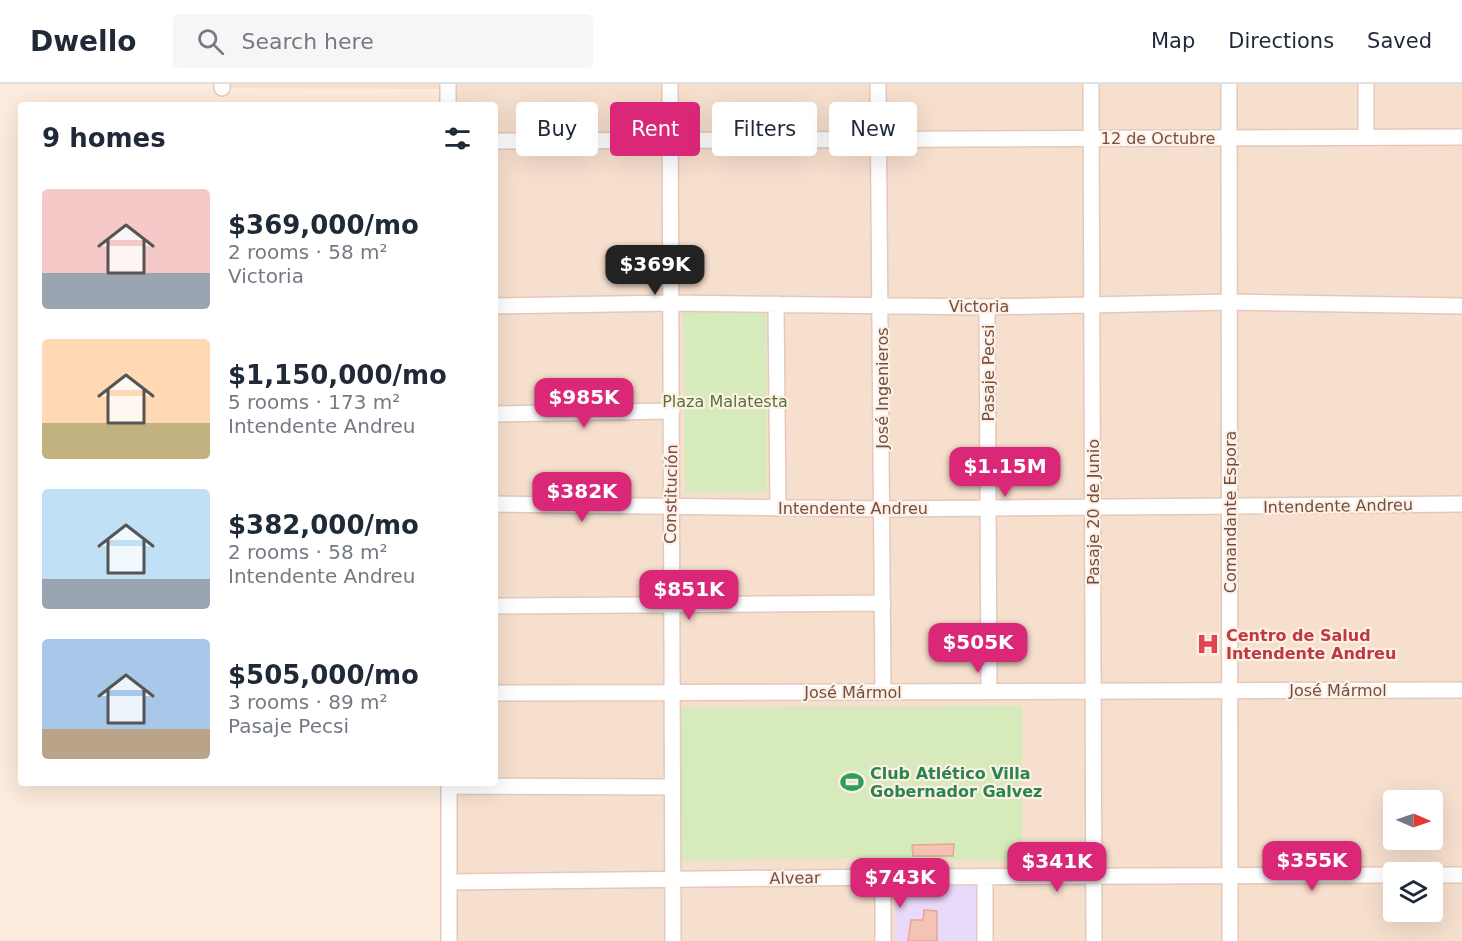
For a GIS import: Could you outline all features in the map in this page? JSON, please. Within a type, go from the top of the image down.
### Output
[{"type":"street","points":[[448,84],[448,102]]},
{"type":"street","name":"Constitución","points":[[670,84],[670,102]]},
{"type":"street","name":"José Ingenieros","points":[[878,84],[878,102]]},
{"type":"street","name":"Pasaje 20 de Junio","points":[[1091,84],[1094,941]]},
{"type":"street","name":"Comandante Espora","points":[[1229,84],[1230,941]]},
{"type":"street","points":[[1366,84],[1366,137]]},
{"type":"street","name":"12 de Octubre","points":[[917,139],[1462,137]]},
{"type":"street","name":"12 de Octubre","points":[[700,140],[829,139]]},
{"type":"street","name":"12 de Octubre","points":[[498,141],[610,140]]},
{"type":"street","name":"Constitución","points":[[671,156],[670,508],[673,941]]},
{"type":"street","name":"José Ingenieros","points":[[879,156],[883,692]]},
{"type":"street","name":"Victoria","points":[[498,306],[672,303],[987,307],[1230,302],[1462,306]]},
{"type":"street","points":[[776,304],[778,508]]},
{"type":"street","name":"Pasaje Pecsi","points":[[987,307],[989,690]]},
{"type":"street","points":[[498,414],[672,411]]},
{"type":"street","name":"Intendente Andreu","points":[[498,504],[882,509],[1462,504]]},
{"type":"street","points":[[498,606],[883,603]]},
{"type":"street","name":"José Mármol","points":[[498,693],[1462,690]]},
{"type":"street","points":[[498,785],[672,787]]},
{"type":"street","points":[[449,786],[449,941]]},
{"type":"street","name":"Alvear","points":[[449,882],[1383,875]]},
{"type":"street","points":[[1443,875],[1462,875]]},
{"type":"street","points":[[883,877],[883,941]]},
{"type":"street","points":[[985,877],[985,941]]},
{"type":"shaded area","points":[[222,84],[1462,84],[1462,941],[449,941],[449,786],[498,786],[498,102],[448,102],[448,89],[222,88]]},
{"type":"shaded area","points":[[896,884],[978,884],[977,941],[895,941]]},
{"type":"green space","name":"Plaza Malatesta","points":[[683,310],[766,310],[767,492],[685,493]]},
{"type":"green space","name":"Club Atlético Villa Gobernador Galvez","points":[[1022,706],[1022,861],[883,858],[681,861],[681,707]]},
{"type":"building","points":[[954,844],[953,856],[913,856],[912,845]]},
{"type":"building","points":[[924,910],[937,911],[937,941],[908,941],[911,920],[923,920]]},
{"type":"place","name":"Centro de Salud Intendente Andreu","points":[[1208,644]]},
{"type":"place","name":"Club Atlético Villa Gobernador Galvez","points":[[852,782]]}]
